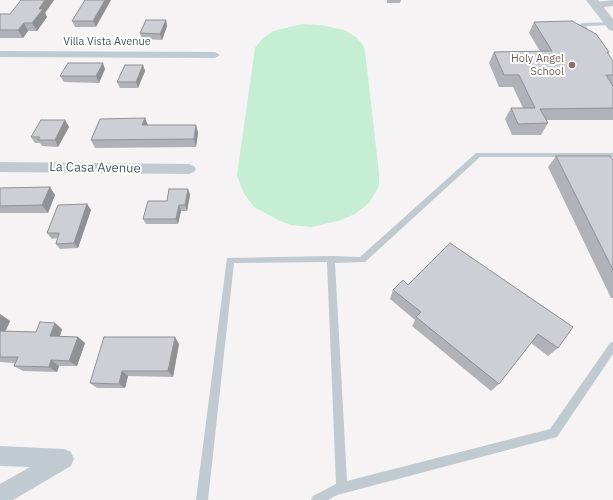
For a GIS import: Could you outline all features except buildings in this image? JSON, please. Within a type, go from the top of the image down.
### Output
[{"type":"street","points":[[594,2],[613,4]]},
{"type":"street","points":[[594,2],[612,26]]},
{"type":"street","name":"Villa Vista Avenue","points":[[0,54],[215,55]]},
{"type":"street","name":"La Casa Avenue","points":[[0,167],[189,169]]},
{"type":"street","points":[[0,456],[64,459],[0,496]]},
{"type":"lane","points":[[593,41],[582,25],[612,26]]},
{"type":"lane","points":[[202,500],[230,260],[362,260],[478,155],[613,155]]},
{"type":"lane","points":[[331,259],[342,488]]},
{"type":"lane","points":[[317,500],[342,488],[553,433],[613,346]]},
{"type":"green space","points":[[302,24],[320,25],[344,30],[356,37],[363,45],[365,50],[379,174],[379,186],[369,203],[355,214],[341,220],[312,227],[291,225],[280,221],[254,207],[243,192],[237,175],[255,48],[262,39],[273,31]]},
{"type":"place","name":"Holy Angel School","points":[[572,65]]}]
